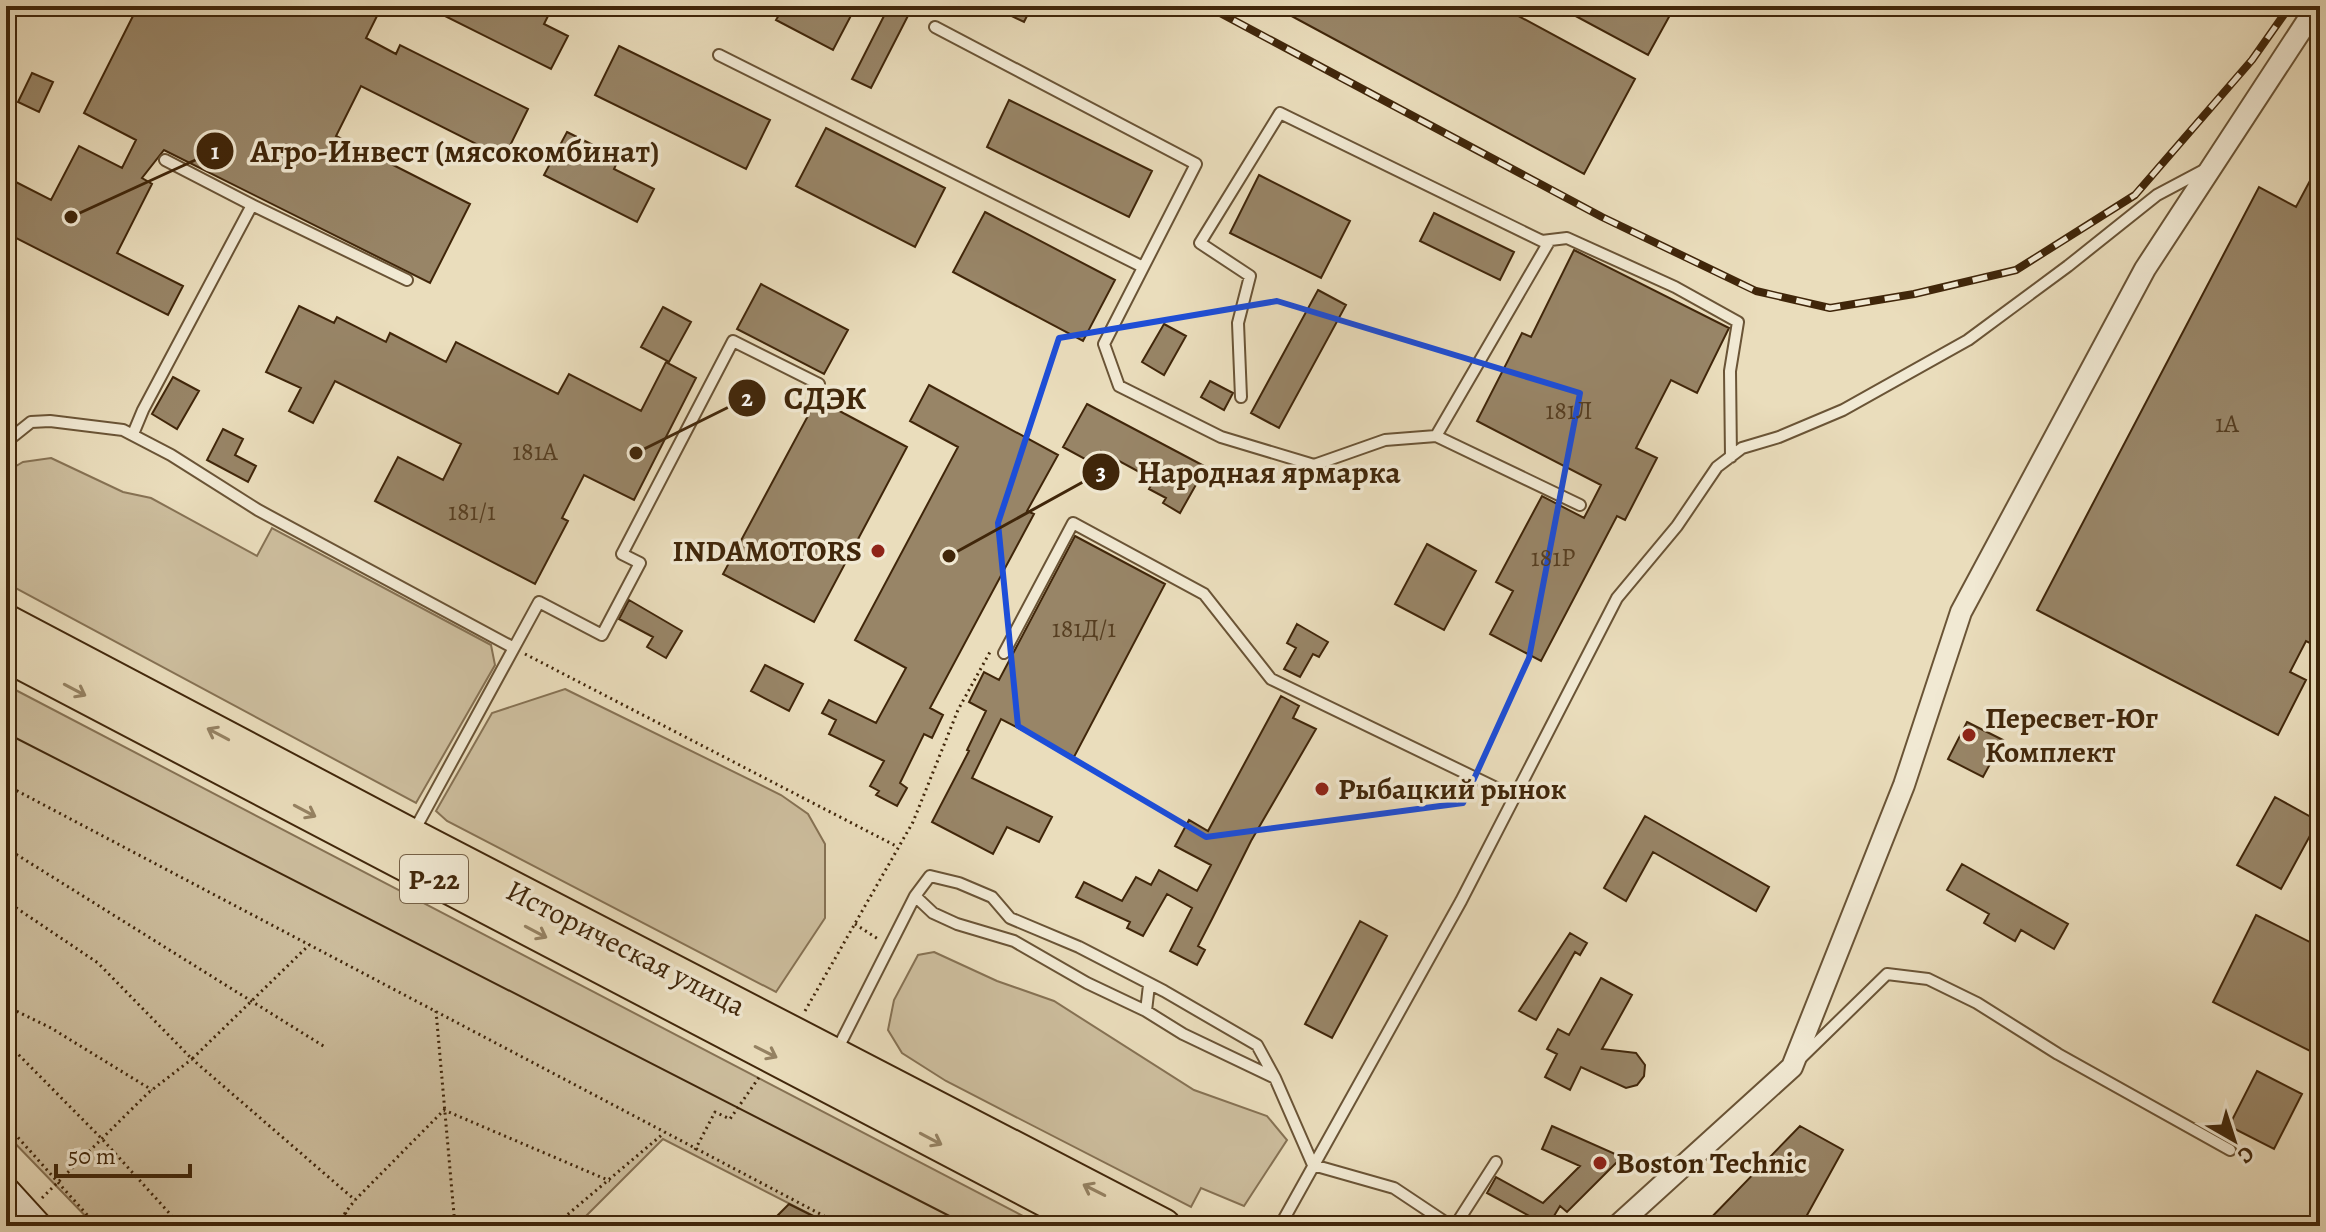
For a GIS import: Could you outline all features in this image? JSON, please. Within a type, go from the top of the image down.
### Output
[{"type":"highway","name":"Историческая улица","points":[[6,622],[1163,1226]]},
{"type":"highway","name":"Историческая улица","points":[[6,654],[1097,1226]]},
{"type":"main road","points":[[6,1192],[37,1226]]},
{"type":"street","points":[[1617,1226],[1792,1067],[1904,785],[1961,612],[2145,269],[2317,6]]},
{"type":"lane","points":[[935,27],[1196,164],[1104,344],[1119,386],[1221,437],[1314,465],[1385,440],[1436,436],[1580,505]]},
{"type":"lane","points":[[719,55],[1143,267]]},
{"type":"lane","points":[[1241,397],[1238,323],[1250,276],[1200,243],[1280,113],[1542,241],[1567,238],[1675,287],[1738,322],[1730,371],[1731,457]]},
{"type":"lane","points":[[165,160],[407,280]]},
{"type":"lane","points":[[1280,1226],[1461,901],[1617,598],[1677,526],[1717,467],[1742,448],[1779,437],[1843,410],[1968,340],[2157,195],[2215,164]]},
{"type":"lane","points":[[133,434],[252,205]]},
{"type":"lane","points":[[1436,436],[1550,240]]},
{"type":"lane","points":[[411,836],[539,602],[602,635],[640,563],[622,554],[733,341],[819,384]]},
{"type":"lane","points":[[6,442],[31,422],[50,421],[123,430],[133,434],[258,510],[514,648]]},
{"type":"lane","points":[[1004,653],[1073,523],[1204,594],[1271,679],[1515,797]]},
{"type":"lane","points":[[834,1055],[915,896],[930,876],[959,883],[992,897],[1010,918],[1079,947],[1164,991],[1257,1045],[1313,1165]]},
{"type":"lane","points":[[915,896],[933,913],[957,924],[1014,941],[1183,1034],[1275,1078]]},
{"type":"lane","points":[[1792,1067],[1887,974],[1928,979],[1977,1003],[2058,1054],[2230,1150]]},
{"type":"lane","points":[[1146,1011],[1149,985]]},
{"type":"lane","points":[[1313,1165],[1394,1188],[1453,1226],[1496,1162]]},
{"type":"path","points":[[805,1011],[913,822],[958,710],[995,642]]},
{"type":"path","points":[[514,648],[899,848]]},
{"type":"path","points":[[6,785],[843,1226]]},
{"type":"path","points":[[6,848],[325,1047]]},
{"type":"path","points":[[6,901],[98,963],[192,1059],[355,1200]]},
{"type":"path","points":[[855,924],[889,947]]},
{"type":"path","points":[[57,1183],[152,1090],[192,1059],[309,945]]},
{"type":"path","points":[[6,1006],[51,1028],[152,1090]]},
{"type":"path","points":[[436,1011],[455,1226]]},
{"type":"path","points":[[6,1042],[103,1140],[181,1226]]},
{"type":"path","points":[[444,1110],[610,1181]]},
{"type":"path","points":[[341,1226],[345,1213],[355,1200],[444,1110]]},
{"type":"path","points":[[695,1150],[714,1115]]},
{"type":"path","points":[[6,1124],[97,1226]]},
{"type":"path","points":[[554,1226],[664,1133]]},
{"type":"path","points":[[345,1213],[358,1226]]},
{"type":"highlighted area","points":[[1277,301],[1580,393],[1529,658],[1463,803],[1206,837],[1018,726],[998,523],[1059,338]]},
{"type":"shaded area","points":[[51,458],[123,492],[151,498],[257,556],[272,528],[491,645],[495,665],[416,803],[6,583],[6,472],[23,462]]},
{"type":"shaded area","points":[[6,685],[1042,1226],[833,1226],[663,1139],[576,1226],[95,1226],[6,1134]]},
{"type":"shaded area","points":[[565,689],[781,795],[808,814],[825,844],[825,918],[776,992],[447,821],[436,811],[492,713]]},
{"type":"shaded area","points":[[934,952],[997,981],[1054,1001],[1194,1090],[1267,1116],[1287,1140],[1244,1206],[1201,1188],[1191,1207],[946,1081],[902,1053],[888,1030],[894,1000],[918,955]]},
{"type":"building","points":[[138,6],[382,6],[366,38],[396,54],[400,45],[528,109],[504,158],[361,86],[336,136],[470,204],[430,283],[164,150],[142,178],[152,184],[117,253],[183,286],[168,315],[6,233],[6,177],[51,200],[79,146],[122,168],[136,140],[84,113]]},
{"type":"building","points":[[425,6],[553,6],[544,24],[568,36],[551,69]]},
{"type":"building","points":[[784,6],[856,6],[833,50],[776,20]]},
{"type":"building","points":[[889,6],[913,6],[871,88],[852,79]]},
{"type":"building","points":[[991,6],[1032,6],[1024,22]]},
{"type":"building","points":[[1273,6],[1500,6],[1635,79],[1584,174]]},
{"type":"building","points":[[1557,6],[1675,6],[1648,55]]},
{"type":"building","points":[[619,46],[770,120],[746,169],[595,95]]},
{"type":"building","points":[[32,73],[53,82],[39,112],[18,102]]},
{"type":"building","points":[[1009,100],[1152,171],[1129,217],[987,147]]},
{"type":"building","points":[[826,128],[945,188],[915,247],[796,186]]},
{"type":"building","points":[[567,132],[619,158],[614,169],[654,189],[637,222],[544,175]]},
{"type":"building","points":[[2320,162],[2320,648],[2306,641],[2290,672],[2306,680],[2278,735],[2037,610],[2259,187],[2296,207]]},
{"type":"building","points":[[1259,175],[1350,221],[1321,278],[1230,233]]},
{"type":"building","points":[[985,212],[1115,280],[1083,341],[953,272]]},
{"type":"building","points":[[1434,213],[1514,252],[1500,280],[1420,241]]},
{"type":"building","points":[[1574,250],[1729,328],[1697,393],[1671,380],[1636,448],[1657,458],[1625,520],[1617,516],[1541,661],[1490,634],[1513,591],[1496,582],[1542,496],[1584,518],[1601,485],[1477,421],[1522,333],[1531,337]]},
{"type":"building","points":[[761,284],[848,330],[824,374],[737,329]]},
{"type":"building","points":[[1318,290],[1346,305],[1279,428],[1251,413]]},
{"type":"building","points":[[299,306],[334,323],[337,317],[386,342],[390,333],[446,362],[456,342],[558,394],[569,374],[641,411],[666,362],[696,378],[634,500],[584,475],[562,518],[568,521],[535,584],[375,501],[398,457],[443,480],[461,444],[335,381],[313,423],[289,411],[301,388],[266,372]]},
{"type":"building","points":[[663,307],[691,322],[669,362],[641,347]]},
{"type":"building","points":[[1164,324],[1186,336],[1164,375],[1142,362]]},
{"type":"building","points":[[173,377],[199,391],[177,429],[152,414]]},
{"type":"building","points":[[1210,381],[1233,393],[1224,410],[1201,397]]},
{"type":"building","points":[[929,385],[1058,455],[1027,511],[1034,514],[930,708],[943,715],[932,738],[924,734],[900,783],[907,788],[897,806],[876,795],[879,791],[870,786],[884,761],[829,734],[836,720],[822,713],[829,700],[876,723],[906,668],[855,640],[958,447],[910,421]]},
{"type":"building","points":[[817,399],[907,447],[814,622],[723,574]]},
{"type":"building","points":[[1087,404],[1206,467],[1180,513],[1163,503],[1166,498],[1149,489],[1154,480],[1101,451],[1094,464],[1063,447]]},
{"type":"building","points":[[223,429],[243,439],[235,455],[256,466],[248,482],[207,460]]},
{"type":"building","points":[[1075,536],[1165,584],[1074,757],[1001,719],[972,778],[1052,817],[1039,842],[1007,827],[993,854],[932,822],[986,711],[969,702],[984,672],[999,680]]},
{"type":"building","points":[[1427,544],[1476,571],[1444,630],[1395,604]]},
{"type":"building","points":[[629,600],[682,631],[666,658],[647,647],[653,637],[619,619]]},
{"type":"building","points":[[1297,624],[1328,642],[1319,657],[1313,654],[1300,677],[1284,669],[1296,648],[1287,643]]},
{"type":"building","points":[[765,665],[803,684],[789,711],[751,691]]},
{"type":"building","points":[[1281,696],[1299,706],[1293,718],[1316,729],[1251,841],[1198,946],[1205,950],[1197,965],[1170,951],[1192,908],[1167,894],[1143,936],[1127,928],[1130,922],[1076,897],[1084,882],[1122,901],[1136,877],[1151,885],[1159,870],[1197,891],[1211,865],[1175,846],[1189,820],[1208,831]]},
{"type":"building","points":[[1967,722],[2003,740],[1983,777],[1948,759]]},
{"type":"building","points":[[2275,797],[2318,821],[2281,889],[2237,865]]},
{"type":"building","points":[[1645,816],[1769,887],[1756,911],[1653,852],[1626,901],[1604,888]]},
{"type":"building","points":[[1962,864],[2068,924],[2054,949],[2021,930],[2015,941],[1984,923],[1989,914],[1947,890]]},
{"type":"building","points":[[2256,915],[2320,947],[2320,1056],[2213,1002]]},
{"type":"building","points":[[1360,921],[1387,936],[1332,1038],[1305,1024]]},
{"type":"building","points":[[1570,933],[1587,943],[1580,955],[1575,952],[1536,1020],[1519,1011]]},
{"type":"building","points":[[1601,978],[1632,995],[1602,1049],[1636,1053],[1645,1065],[1644,1076],[1637,1085],[1626,1088],[1581,1067],[1570,1090],[1545,1077],[1557,1054],[1547,1049],[1558,1029],[1569,1035]]},
{"type":"building","points":[[2257,1071],[2302,1094],[2274,1149],[2229,1126]]},
{"type":"building","points":[[1552,1126],[1622,1157],[1567,1212],[1560,1206],[1548,1226],[1487,1193],[1496,1177],[1543,1203],[1580,1166],[1542,1149]]},
{"type":"building","points":[[1800,1126],[1843,1150],[1801,1226],[1703,1226]]},
{"type":"building","points":[[789,1204],[833,1226],[767,1226]]},
{"type":"tram line","points":[[6,733],[969,1226]]},
{"type":"railway","points":[[1207,6],[1602,217],[1756,291],[1830,308],[1914,294],[2016,270],[2135,195],[2252,60],[2290,6]]},
{"type":"place","name":"Агро-Инвест (мясокомбинат)","points":[[71,217]]},
{"type":"place","name":"СДЭК","points":[[636,453]]},
{"type":"place","name":"INDAMOTORS","points":[[878,551]]},
{"type":"place","name":"Народная ярмарка","points":[[949,556]]},
{"type":"place","name":"Пересвет-Юг Комплект","points":[[1969,735]]},
{"type":"place","name":"Рыбацкий рынок","points":[[1322,789]]},
{"type":"place","name":"Boston Technic","points":[[1600,1163]]}]
